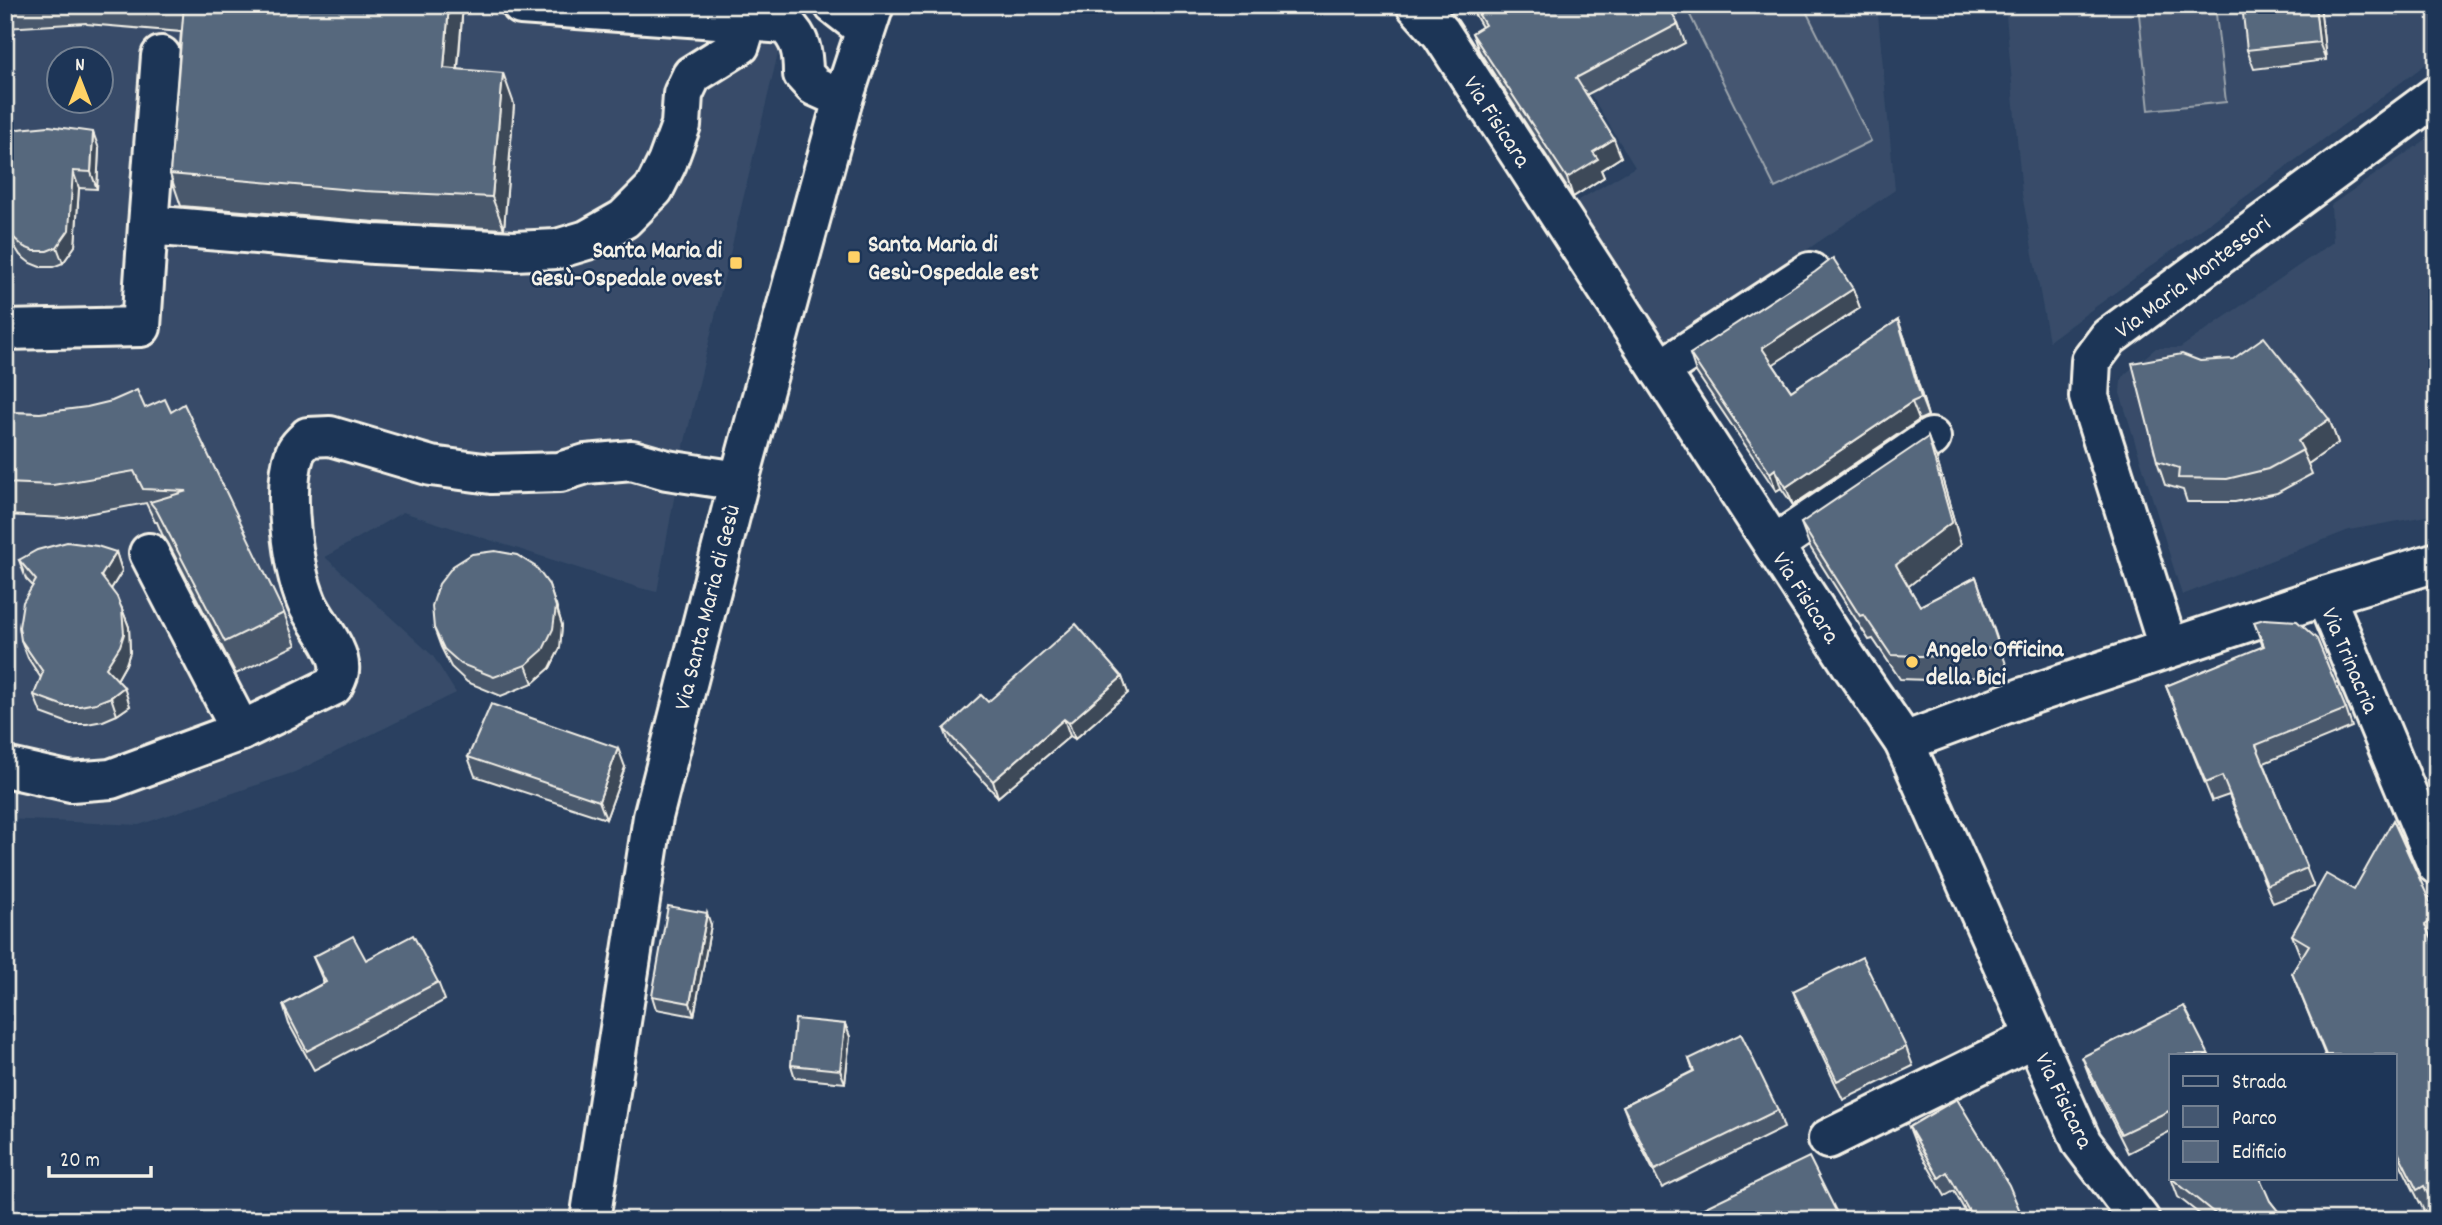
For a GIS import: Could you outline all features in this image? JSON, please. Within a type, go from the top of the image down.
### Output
[{"type":"street","points":[[521,5],[746,13],[785,24],[795,34],[803,52],[803,74],[814,86],[843,99]]},
{"type":"street","points":[[834,5],[869,17]]},
{"type":"street","name":"Via Fisicara","points":[[1416,5],[1441,33],[1905,742],[2082,1143],[2140,1220]]},
{"type":"street","points":[[148,225],[374,244],[514,251],[556,249],[587,240],[624,219],[654,189],[681,125],[683,94],[692,75],[740,46],[746,13]]},
{"type":"street","name":"Via Santa Maria di Gesù","points":[[590,1220],[653,817],[738,481],[843,99],[869,17]]},
{"type":"street","points":[[5,330],[141,327],[161,56]]},
{"type":"street","name":"Via Maria Montessori","points":[[2154,653],[2089,397],[2091,361],[2109,337],[2437,95]]},
{"type":"street","points":[[1660,370],[1810,272]]},
{"type":"street","points":[[5,767],[71,782],[111,779],[240,731],[333,686],[339,671],[337,656],[307,604],[295,565],[289,485],[295,452],[308,437],[330,436],[431,466],[491,474],[560,472],[586,464],[632,460],[667,470],[738,481]]},
{"type":"street","points":[[1774,545],[1931,438]]},
{"type":"street","points":[[149,553],[240,731]]},
{"type":"street","points":[[2325,596],[2437,562]]},
{"type":"street","name":"Via Trinacria","points":[[1905,742],[2024,697],[2325,596],[2437,864]]},
{"type":"street","points":[[1828,1139],[2035,1037]]},
{"type":"shaded area","points":[[5,5],[781,5],[785,24],[683,450],[670,450],[663,492],[675,493],[657,592],[403,512],[325,557],[433,656],[456,693],[295,772],[139,825],[5,819]]},
{"type":"shaded area","points":[[1536,5],[1877,5],[1895,190],[1665,346],[1574,203],[1635,167]]},
{"type":"shaded area","points":[[2005,5],[2437,5],[2437,56],[2049,341],[2022,194]]},
{"type":"shaded area","points":[[2437,132],[2437,514],[2349,530],[2182,595],[2120,393],[2121,381],[2125,374],[2156,348],[2180,348],[2333,242],[2331,205]]},
{"type":"green space","points":[[1685,5],[1803,5],[1871,141],[1775,188]]},
{"type":"green space","points":[[2138,5],[2215,5],[2226,102],[2149,110]]},
{"type":"building","points":[[184,5],[449,5],[444,68],[503,73],[492,197],[364,191],[170,174]]},
{"type":"building","points":[[1473,5],[1530,5],[1535,12],[1546,5],[1668,5],[1678,24],[1576,78],[1614,139],[1593,152],[1598,159],[1567,178],[1472,33],[1485,25]]},
{"type":"building","points":[[2242,5],[2315,5],[2319,42],[2247,50]]},
{"type":"building","points":[[49,126],[93,132],[91,172],[73,171],[69,230],[57,247],[47,251],[34,251],[24,247],[6,226],[5,133]]},
{"type":"building","points":[[2437,179],[2437,193],[2430,184]]},
{"type":"building","points":[[1833,258],[1853,289],[1762,348],[1791,391],[1898,320],[1921,398],[1786,487],[1775,469],[1770,473],[1690,354]]},
{"type":"building","points":[[2264,337],[2329,419],[2298,441],[2303,450],[2268,469],[2227,479],[2178,478],[2179,468],[2157,461],[2132,363],[2182,354],[2200,361],[2233,359]]},
{"type":"building","points":[[137,390],[145,408],[165,399],[171,412],[184,404],[284,613],[225,642],[150,502],[187,491],[143,489],[134,471],[53,485],[5,483],[5,412],[40,413],[87,407],[112,401]]},
{"type":"building","points":[[1928,437],[1952,522],[1896,565],[1920,606],[1976,577],[1999,646],[1948,657],[1891,655],[1864,615],[1860,616],[1801,523]]},
{"type":"building","points":[[67,542],[116,552],[101,576],[117,597],[122,609],[124,634],[106,668],[124,687],[111,697],[80,706],[64,706],[34,695],[43,672],[21,640],[19,627],[23,602],[36,580],[19,560],[37,550]]},
{"type":"building","points":[[495,551],[517,555],[536,567],[549,585],[556,607],[553,629],[543,650],[526,665],[494,677],[461,664],[444,649],[434,628],[432,606],[439,584],[453,566],[472,554]]},
{"type":"building","points":[[2264,619],[2297,621],[2317,639],[2346,709],[2256,745],[2307,868],[2267,885],[2222,776],[2206,783],[2166,686],[2264,646],[2254,622]]},
{"type":"building","points":[[1076,624],[1122,677],[1069,723],[1064,719],[993,781],[944,729],[981,695],[988,702]]},
{"type":"building","points":[[491,704],[618,748],[599,801],[468,757]]},
{"type":"building","points":[[2393,820],[2437,917],[2425,925],[2437,950],[2437,1213],[2424,1186],[2417,1190],[2396,1148],[2396,1054],[2326,1054],[2292,973],[2309,945],[2292,935],[2326,874],[2354,890]]},
{"type":"building","points":[[668,906],[707,913],[690,1003],[652,996]]},
{"type":"building","points":[[413,935],[438,982],[307,1051],[283,1005],[326,982],[313,957],[353,936],[366,960]]},
{"type":"building","points":[[1862,957],[1906,1047],[1837,1081],[1793,991]]},
{"type":"building","points":[[2184,1006],[2208,1054],[2169,1054],[2169,1111],[2121,1134],[2082,1057]]},
{"type":"building","points":[[795,1019],[845,1024],[840,1070],[791,1065]]},
{"type":"building","points":[[1741,1034],[1778,1110],[1655,1170],[1623,1106],[1694,1071],[1689,1059]]},
{"type":"building","points":[[1957,1099],[2009,1185],[2022,1216],[2031,1213],[2036,1220],[1974,1220],[1947,1172],[1939,1178],[1909,1127]]},
{"type":"building","points":[[1809,1157],[1837,1213],[1823,1220],[1679,1220]]},
{"type":"building","points":[[2173,1180],[2261,1180],[2270,1201],[2285,1220],[2223,1220]]},
{"type":"place","name":"Santa Maria di Gesù-Ospedale est","points":[[854,257]]},
{"type":"place","name":"Santa Maria di Gesù-Ospedale ovest","points":[[736,263]]},
{"type":"place","name":"Angelo Officina della Bici","points":[[1912,662]]}]
